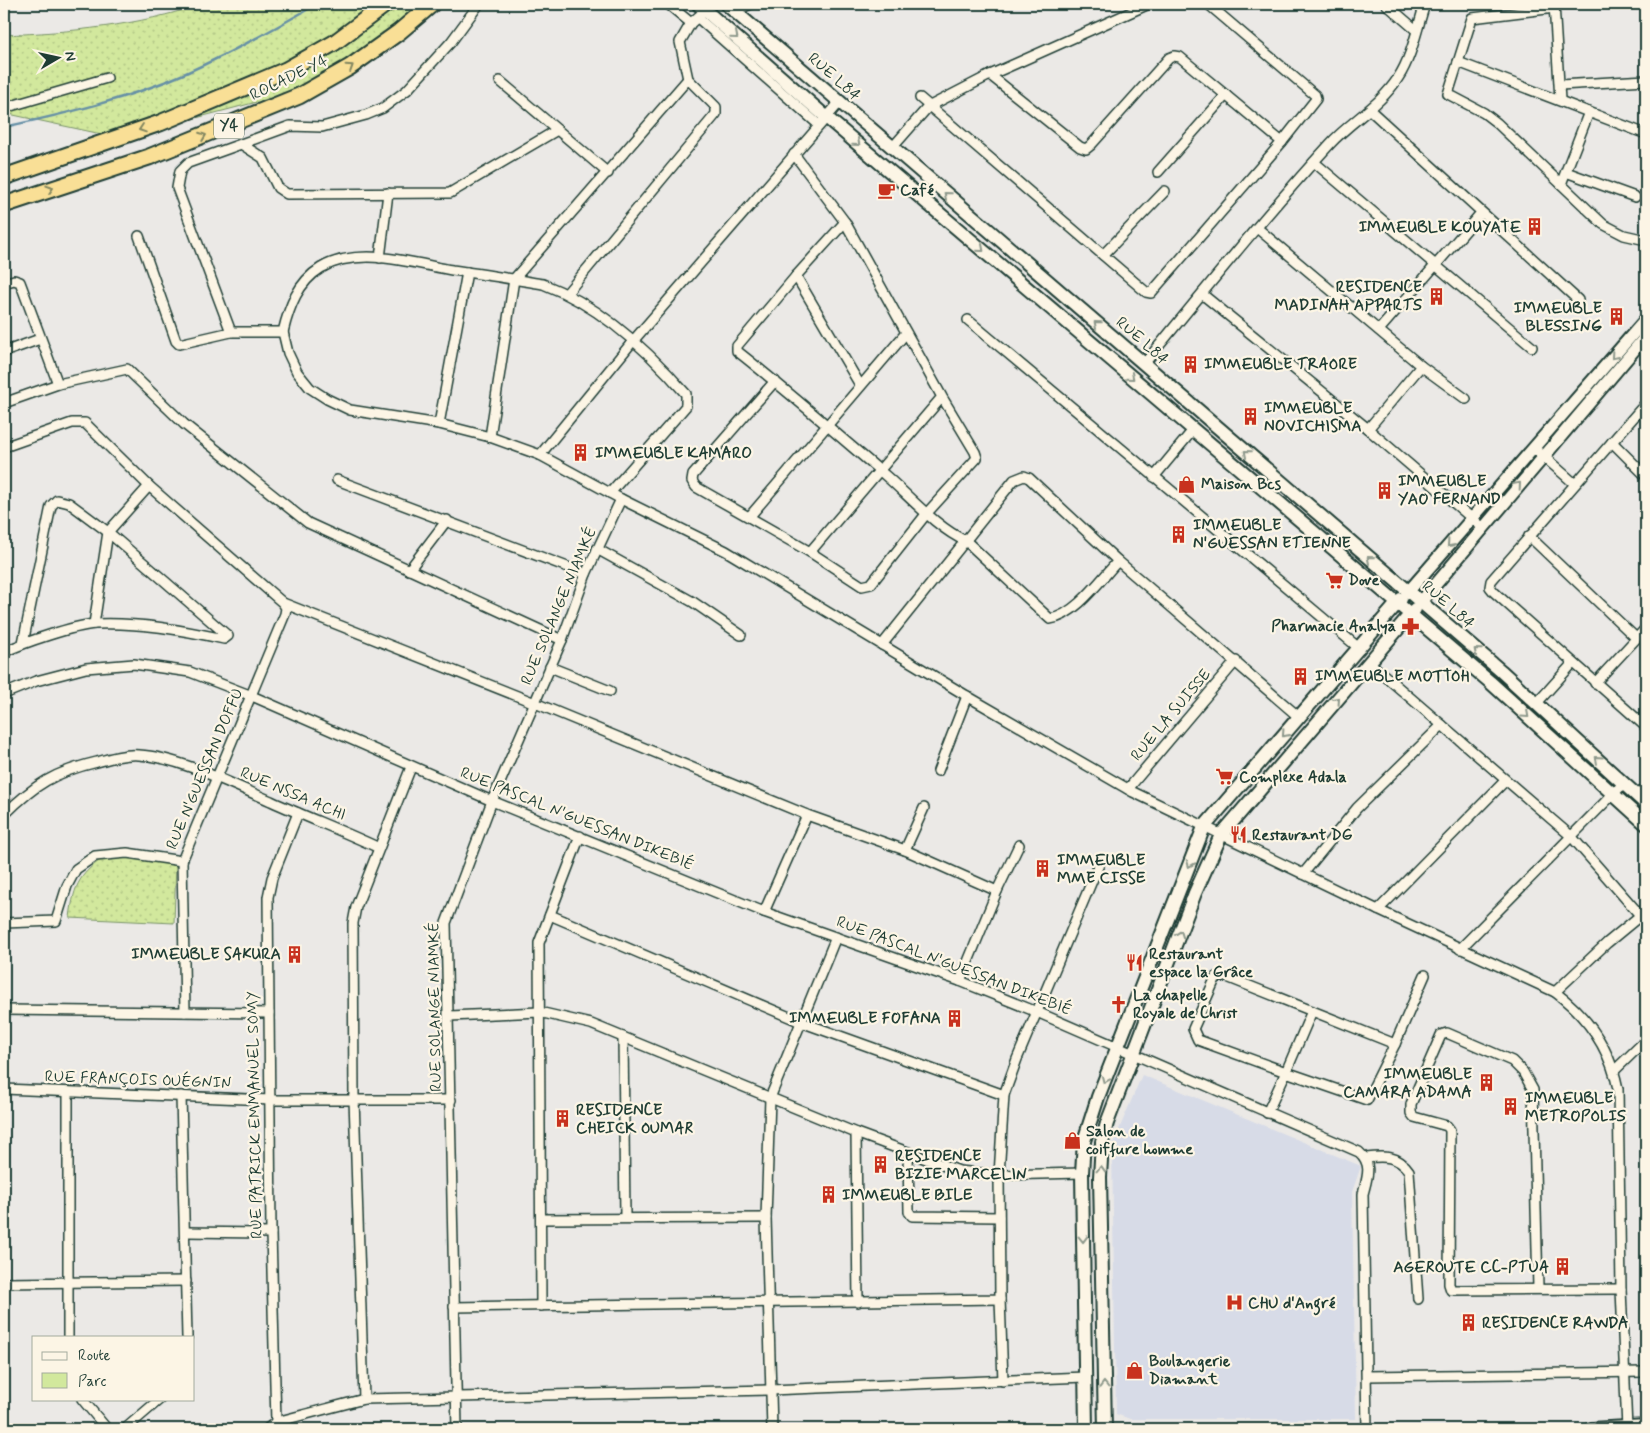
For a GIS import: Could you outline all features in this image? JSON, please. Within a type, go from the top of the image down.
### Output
[{"type":"highway","name":"ROCADE Y4","points":[[4,178],[160,123],[286,70],[334,43],[386,4]]},
{"type":"highway","name":"ROCADE Y4","points":[[4,205],[150,157],[299,96],[350,67],[399,32],[432,4]]},
{"type":"main road","name":"RUE L84","points":[[734,7],[839,103],[1408,592],[1537,704],[1624,783],[1643,796]]},
{"type":"main road","name":"RUE L84","points":[[698,14],[823,121],[1111,360],[1410,616],[1490,682],[1646,824]]},
{"type":"main road","points":[[1111,360],[1123,346]]},
{"type":"main road","points":[[1086,1429],[1082,1173],[1084,1141],[1090,1116],[1204,827],[1408,592]]},
{"type":"main road","points":[[1105,1429],[1101,1204],[1102,1142],[1107,1123],[1195,893],[1221,835],[1420,603]]},
{"type":"main road","points":[[1082,1204],[1101,1204]]},
{"type":"main road","points":[[1591,1429],[1627,1429],[1646,1426]]},
{"type":"street","points":[[231,332],[177,188],[180,171],[188,163],[290,126],[322,127],[366,115],[383,108],[407,90],[452,42],[479,4]]},
{"type":"street","points":[[567,293],[716,114],[716,107],[688,79],[680,42],[698,14],[668,4]]},
{"type":"street","points":[[734,7],[751,4]]},
{"type":"street","points":[[892,148],[928,107],[990,75],[1149,4]]},
{"type":"street","points":[[920,98],[928,107],[1102,255],[1146,292],[1151,293],[1156,291],[1314,103],[1315,95],[1208,4]]},
{"type":"street","points":[[1386,4],[1416,30]]},
{"type":"street","points":[[1144,364],[1314,162],[1344,129],[1384,97],[1398,78],[1425,4]]},
{"type":"street","points":[[1560,100],[1555,6],[1472,18],[1448,94],[1490,118],[1603,224],[1624,235],[1646,240]]},
{"type":"street","points":[[990,75],[1080,147],[1086,149],[1168,58],[1180,57],[1282,142]]},
{"type":"street","points":[[1458,62],[1646,134]]},
{"type":"street","points":[[4,108],[108,78]]},
{"type":"street","points":[[490,437],[514,279],[688,79]]},
{"type":"street","points":[[1560,85],[1646,80]]},
{"type":"street","points":[[500,81],[608,173]]},
{"type":"street","points":[[1158,172],[1226,95]]},
{"type":"street","points":[[540,455],[633,341],[839,103]]},
{"type":"street","points":[[1370,110],[1578,300]]},
{"type":"street","points":[[1561,184],[1589,112]]},
{"type":"street","points":[[242,144],[263,158],[278,188],[287,194],[450,193],[557,130]]},
{"type":"street","points":[[774,380],[693,475],[692,481],[696,487],[750,516],[862,586],[867,586],[927,513],[976,458],[975,452],[942,398],[845,222],[794,154]]},
{"type":"street","points":[[1314,162],[1434,266],[1532,347]]},
{"type":"street","points":[[1566,172],[1635,198]]},
{"type":"street","points":[[1102,255],[1164,191]]},
{"type":"street","points":[[380,258],[388,193]]},
{"type":"street","points":[[1379,330],[1481,213]]},
{"type":"street","points":[[845,222],[796,276],[738,346],[737,352],[774,380],[826,424],[927,513],[958,538],[966,541],[1050,619],[1060,618],[1071,611],[1118,561]]},
{"type":"street","points":[[1257,228],[1421,366],[1466,399]]},
{"type":"street","points":[[139,236],[176,341],[179,344],[231,332],[283,332]]},
{"type":"street","points":[[610,493],[686,406],[686,394],[666,371],[633,341],[567,293],[543,284],[380,258],[350,259],[321,268],[305,282],[293,298],[283,332],[288,353],[297,372],[310,388],[327,399],[350,410],[439,424],[490,437],[540,455],[621,499],[726,551],[967,696],[1128,788],[1204,827],[1378,910],[1556,992],[1569,1003],[1599,1037],[1615,1070],[1618,1088],[1621,1289],[1627,1429]]},
{"type":"street","points":[[439,424],[467,272]]},
{"type":"street","points":[[796,276],[860,385]]},
{"type":"street","points":[[4,284],[14,280],[20,282],[58,384]]},
{"type":"street","points":[[1202,294],[1368,429],[1482,527]]},
{"type":"street","points":[[1420,603],[1644,334],[1646,319]]},
{"type":"street","points":[[968,320],[1360,649]]},
{"type":"street","points":[[750,516],[826,424],[906,333]]},
{"type":"street","points":[[1408,592],[1534,448],[1644,334]]},
{"type":"street","points":[[4,352],[40,339]]},
{"type":"street","points":[[1368,429],[1421,366]]},
{"type":"street","points":[[4,403],[58,384],[127,369],[184,424],[294,514],[308,523],[562,640]]},
{"type":"street","points":[[810,552],[878,470],[942,398]]},
{"type":"street","points":[[1646,403],[1491,581],[1490,586],[1494,592],[1646,727]]},
{"type":"street","points":[[4,447],[72,423],[85,423],[149,486],[283,603],[535,703],[807,815],[905,850],[997,891]]},
{"type":"street","points":[[1154,477],[1193,430]]},
{"type":"street","points":[[1612,442],[1646,476]]},
{"type":"street","points":[[1534,448],[1575,484]]},
{"type":"street","points":[[882,645],[1014,480],[1024,476],[1029,478],[1118,561],[1300,718]]},
{"type":"street","points":[[337,480],[586,574]]},
{"type":"street","points":[[94,624],[108,532],[149,486]]},
{"type":"street","name":"RUE SOLANGE NIAMKÉ","points":[[457,1429],[450,1016],[446,923],[492,801],[562,640],[586,574],[621,499]]},
{"type":"street","points":[[4,652],[23,643],[94,624],[159,627],[224,639],[228,636],[108,532],[69,504],[57,500],[51,506],[23,643]]},
{"type":"street","points":[[409,570],[447,520]]},
{"type":"street","points":[[1530,536],[1636,638]]},
{"type":"street","points":[[597,549],[693,602],[741,635]]},
{"type":"street","name":"RUE N'GUESSAN DOFFU","points":[[185,1012],[182,861],[285,614],[286,608],[283,603]]},
{"type":"street","points":[[1595,683],[1646,628]]},
{"type":"street","name":"RUE LA SUISSE","points":[[1128,788],[1236,662]]},
{"type":"street","points":[[1370,663],[1505,781],[1572,836],[1644,918],[1607,943],[1556,992]]},
{"type":"street","points":[[1537,704],[1573,663]]},
{"type":"street","name":"RUE PASCAL N'GUESSAN DIKEBIÉ","points":[[4,694],[36,681],[86,668],[134,664],[190,672],[252,696],[492,801],[764,912],[960,981],[1037,1012],[1359,1152],[1366,1158]]},
{"type":"street","points":[[550,667],[610,690]]},
{"type":"street","points":[[938,771],[967,696]]},
{"type":"street","points":[[1303,874],[1356,808],[1442,725]]},
{"type":"street","name":"RUE NSSA ACHI","points":[[4,815],[22,796],[67,769],[116,757],[138,755],[158,758],[217,778],[379,848]]},
{"type":"street","points":[[364,1399],[354,1099],[353,923],[356,907],[411,767]]},
{"type":"street","points":[[1378,910],[1505,781]]},
{"type":"street","points":[[1460,949],[1624,783]]},
{"type":"street","points":[[905,850],[924,808]]},
{"type":"street","name":"RUE PATRICK EMMANUEL SOMY","points":[[276,1422],[271,1233],[268,896],[272,878],[298,813]]},
{"type":"street","points":[[764,912],[807,815]]},
{"type":"street","points":[[541,1306],[539,943],[580,836]]},
{"type":"street","points":[[960,981],[997,891],[1019,845]]},
{"type":"street","points":[[4,923],[56,921],[67,886],[76,870],[95,856],[127,853],[182,861]]},
{"type":"street","points":[[1003,1380],[998,1175],[1004,1095],[1100,862]]},
{"type":"street","points":[[550,914],[801,1022],[1004,1095]]},
{"type":"street","points":[[772,1429],[766,1218],[770,1098],[836,937]]},
{"type":"street","points":[[1395,1044],[1227,976],[1216,977],[1193,1028],[1198,1040],[1367,1100],[1395,1044],[1425,975]]},
{"type":"street","points":[[4,1010],[269,1013]]},
{"type":"street","points":[[1267,1113],[1312,1011]]},
{"type":"street","points":[[450,1016],[538,1012],[591,1024],[856,1133],[959,1171],[998,1175],[1082,1173]]},
{"type":"street","points":[[1538,1288],[1533,1090],[1523,1072],[1512,1061],[1447,1033],[1442,1035],[1411,1104],[1411,1112],[1414,1117],[1447,1126],[1450,1130],[1449,1284],[1452,1290],[1621,1289]]},
{"type":"street","points":[[622,1037],[625,1218]]},
{"type":"street","points":[[1615,1070],[1646,1040]]},
{"type":"street","name":"RUE FRANÇOIS OUÉGNIN","points":[[4,1089],[271,1100],[451,1100]]},
{"type":"street","points":[[68,1092],[68,1336]]},
{"type":"street","points":[[181,1096],[186,1232],[187,1336]]},
{"type":"street","points":[[856,1133],[858,1302]]},
{"type":"street","points":[[908,1152],[909,1212],[912,1216],[999,1217]]},
{"type":"street","points":[[1367,1429],[1363,1194],[1368,1175],[1366,1158],[1380,1156],[1394,1158],[1409,1171],[1418,1299]]},
{"type":"street","points":[[541,1219],[766,1218]]},
{"type":"street","points":[[186,1232],[271,1233]]},
{"type":"street","points":[[4,1283],[186,1281]]},
{"type":"street","points":[[454,1307],[1000,1300]]},
{"type":"street","points":[[1367,1376],[1626,1374],[1646,1372]]},
{"type":"street","points":[[267,1429],[276,1422],[364,1399],[770,1390],[1085,1377]]},
{"type":"street","points":[[83,1400],[107,1429]]},
{"type":"street","points":[[126,1429],[159,1400]]},
{"type":"shaded area","name":"CHU d'Angré","points":[[1142,1075],[1361,1166],[1352,1192],[1356,1419],[1130,1419],[1116,1414],[1112,1146]]},
{"type":"green space","points":[[202,4],[424,4],[329,83],[120,138],[4,113],[4,35],[104,27],[153,18]]},
{"type":"green space","points":[[109,854],[176,862],[174,923],[70,918],[76,887],[80,880],[91,867]]},
{"type":"waterway","points":[[4,127],[50,117],[142,91],[236,49],[317,4]]},
{"type":"place","name":"Café","points":[[886,190]]},
{"type":"place","name":"IMMEUBLE KOUYATE","points":[[1535,227]]},
{"type":"place","name":"RESIDENCE MADINAH APPARTS","points":[[1436,296]]},
{"type":"place","name":"IMMEUBLE BLESSING","points":[[1616,317]]},
{"type":"place","name":"IMMEUBLE TRAORE","points":[[1190,364]]},
{"type":"place","name":"IMMEUBLE NOVICHISMA","points":[[1250,417]]},
{"type":"place","name":"IMMEUBLE KAMARO","points":[[581,453]]},
{"type":"place","name":"Maison Bcs","points":[[1187,484]]},
{"type":"place","name":"IMMEUBLE YAO FERNAND","points":[[1384,490]]},
{"type":"place","name":"IMMEUBLE N'GUESSAN ETIENNE","points":[[1179,534]]},
{"type":"place","name":"Dove","points":[[1334,580]]},
{"type":"place","name":"Pharmacie Analya","points":[[1410,626]]},
{"type":"place","name":"IMMEUBLE MOTTOH","points":[[1301,676]]},
{"type":"place","name":"Complexe Adala","points":[[1225,777]]},
{"type":"place","name":"Restaurant DG","points":[[1238,835]]},
{"type":"place","name":"IMMEUBLE MME CISSE","points":[[1043,869]]},
{"type":"place","name":"IMMEUBLE SAKURA","points":[[295,954]]},
{"type":"place","name":"Restaurant espace la Grâce","points":[[1135,963]]},
{"type":"place","name":"La chapelle Royale de Christ","points":[[1119,1004]]},
{"type":"place","name":"IMMEUBLE FOFANA","points":[[955,1018]]},
{"type":"place","name":"IMMEUBLE CAMARA ADAMA","points":[[1486,1083]]},
{"type":"place","name":"IMMEUBLE METROPOLIS","points":[[1511,1107]]},
{"type":"place","name":"RESIDENCE CHEICK OUMAR","points":[[562,1119]]},
{"type":"place","name":"Salon de coiffure homme","points":[[1072,1140]]},
{"type":"place","name":"RESIDENCE BIZIE MARCELIN","points":[[881,1165]]},
{"type":"place","name":"IMMEUBLE BILE","points":[[828,1195]]},
{"type":"place","name":"AGEROUTE CC-PTUA","points":[[1563,1267]]},
{"type":"place","name":"CHU d'Angré","points":[[1234,1303]]},
{"type":"place","name":"RESIDENCE RAWDA","points":[[1468,1323]]},
{"type":"place","name":"Boulangerie Diamant","points":[[1135,1370]]}]
